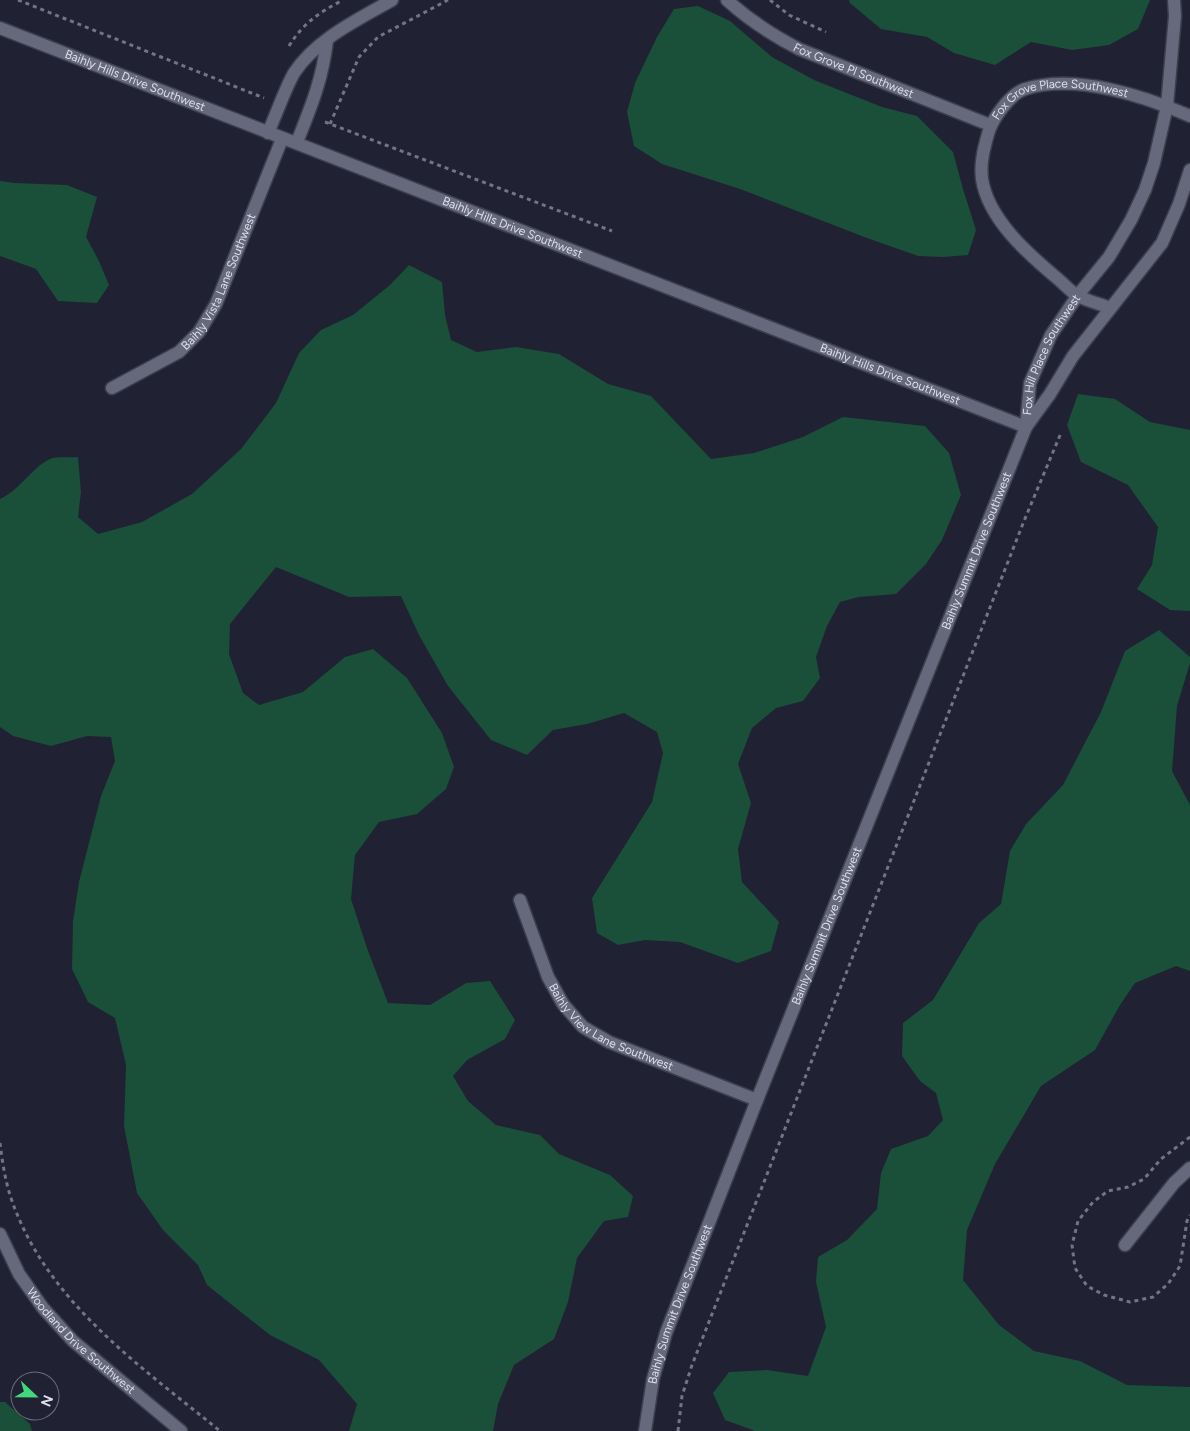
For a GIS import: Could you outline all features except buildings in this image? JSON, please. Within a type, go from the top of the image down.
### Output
[{"type":"street","points":[[268,132],[294,73],[313,51],[352,23],[392,0]]},
{"type":"street","name":"Fox Grove Pl Southwest","points":[[728,0],[741,13],[769,34],[799,49],[990,125]]},
{"type":"street","name":"Fox Hill Place Southwest","points":[[1026,427],[1030,383],[1051,335],[1078,296],[1109,257],[1134,213],[1154,163],[1167,106],[1175,16],[1174,0]]},
{"type":"street","name":"Baihly Hills Drive Southwest","points":[[0,28],[1026,427]]},
{"type":"street","points":[[297,142],[317,92],[325,64],[327,40]]},
{"type":"street","name":"Fox Grove Place Southwest","points":[[1110,308],[1078,296],[1036,260],[999,221],[989,203],[982,179],[983,152],[990,125],[1004,104],[1023,89],[1051,83],[1093,86],[1142,97],[1190,116]]},
{"type":"street","name":"Baihly Vista Lane Southwest","points":[[112,388],[179,352],[200,332],[216,304],[282,138]]},
{"type":"street","name":"Fox Hill Place Southwest","points":[[1026,427],[1050,394],[1073,356],[1162,243],[1179,204],[1190,170]]},
{"type":"street","name":"Baihly Summit Drive Southwest","points":[[645,1431],[653,1379],[666,1334],[757,1100],[1026,427]]},
{"type":"street","name":"Baihly View Lane Southwest","points":[[520,900],[548,978],[563,1004],[583,1027],[609,1042],[757,1100]]},
{"type":"street","points":[[1124,1245],[1174,1183],[1190,1168]]},
{"type":"street","name":"Woodland Drive Southwest","points":[[0,1234],[19,1274],[49,1315],[73,1341],[181,1431]]},
{"type":"path","points":[[18,0],[262,97]]},
{"type":"path","points":[[448,0],[378,37],[365,50],[359,57],[330,124],[612,231]]},
{"type":"path","points":[[770,0],[789,15],[826,32]]},
{"type":"path","points":[[678,1431],[682,1396],[692,1365],[1020,530],[1061,433]]},
{"type":"path","points":[[0,1143],[10,1195],[27,1235],[49,1273],[112,1342],[220,1431]]},
{"type":"green space","points":[[849,0],[1150,0],[1138,29],[1109,45],[1072,50],[1031,42],[995,65],[954,53],[927,37],[881,29],[850,3]]},
{"type":"green space","points":[[698,6],[730,21],[772,57],[814,80],[882,107],[917,116],[953,152],[976,230],[968,255],[944,257],[918,256],[740,189],[662,164],[634,146],[627,112],[635,83],[657,37],[674,9]]},
{"type":"green space","points":[[0,181],[67,185],[97,197],[86,237],[109,285],[97,303],[58,301],[36,269],[0,256]]},
{"type":"green space","points":[[409,265],[442,282],[445,315],[451,340],[477,352],[516,347],[559,354],[608,384],[651,396],[711,459],[754,453],[803,437],[843,417],[925,426],[949,453],[961,495],[942,540],[926,564],[896,594],[859,597],[840,602],[827,626],[816,657],[820,678],[803,701],[776,708],[752,728],[738,764],[751,803],[738,849],[742,882],[779,922],[771,951],[738,963],[680,942],[645,940],[618,945],[597,933],[592,898],[652,802],[663,753],[657,732],[624,713],[587,724],[553,730],[527,755],[491,740],[448,686],[419,635],[401,596],[349,597],[276,567],[230,624],[229,654],[243,693],[259,705],[303,692],[345,657],[373,649],[407,678],[442,733],[454,767],[446,789],[417,814],[379,822],[355,855],[351,899],[388,1003],[430,1005],[466,983],[490,981],[515,1020],[505,1039],[467,1060],[453,1076],[468,1101],[496,1125],[540,1135],[559,1154],[610,1175],[633,1196],[628,1217],[604,1221],[577,1258],[568,1302],[554,1339],[514,1365],[498,1404],[493,1431],[349,1431],[357,1404],[319,1360],[270,1335],[207,1285],[198,1265],[163,1230],[137,1193],[124,1126],[126,1065],[115,1018],[88,1002],[72,969],[73,921],[79,882],[101,796],[115,761],[111,737],[87,736],[51,746],[13,736],[0,727],[0,499],[13,491],[43,463],[60,457],[78,457],[81,492],[78,517],[98,534],[142,522],[192,494],[241,449],[276,403],[299,353],[321,330],[353,315],[390,285]]},
{"type":"green space","points":[[1078,394],[1115,399],[1150,422],[1190,430],[1190,611],[1170,610],[1137,589],[1152,565],[1158,527],[1128,485],[1081,462],[1067,425]]},
{"type":"green space","points":[[1159,630],[1190,657],[1190,663],[1177,706],[1172,771],[1190,805],[1190,971],[1176,966],[1135,983],[1120,1005],[1095,1050],[1041,1086],[995,1164],[967,1230],[963,1280],[999,1325],[1034,1351],[1080,1361],[1127,1385],[1190,1387],[1190,1431],[755,1431],[725,1420],[713,1393],[729,1372],[767,1370],[808,1376],[826,1327],[816,1282],[818,1257],[847,1240],[877,1209],[881,1173],[891,1149],[928,1136],[943,1120],[936,1093],[920,1081],[902,1056],[903,1023],[933,1000],[979,923],[1001,904],[1010,851],[1026,824],[1063,785],[1101,712],[1125,651]]},
{"type":"green space","points":[[0,1402],[5,1402],[10,1406],[10,1421],[27,1421],[30,1424],[32,1431],[0,1431]]}]
